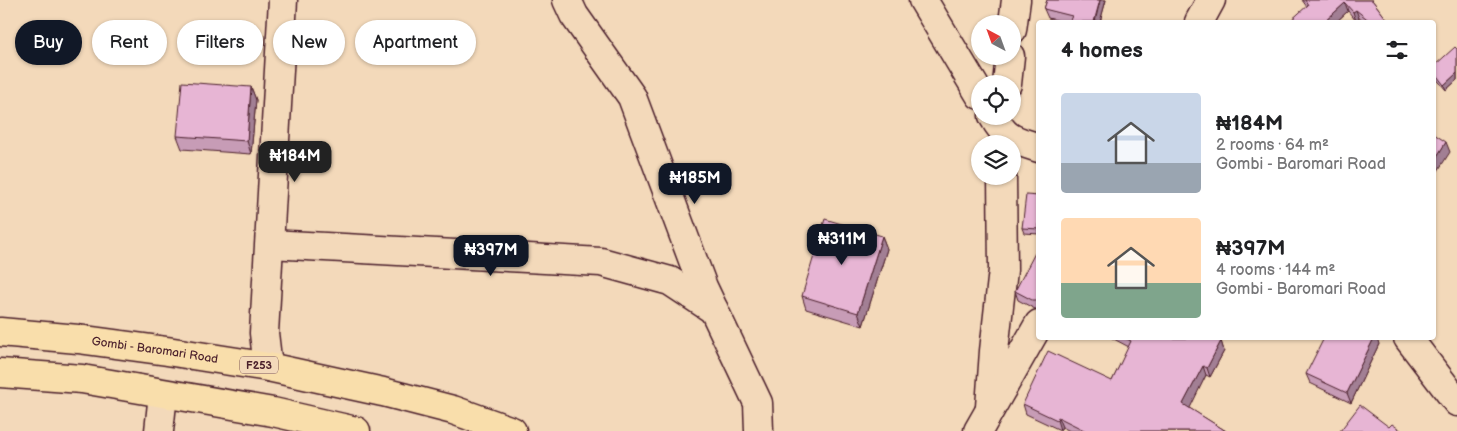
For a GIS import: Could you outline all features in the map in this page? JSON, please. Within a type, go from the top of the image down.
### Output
[{"type":"main road","name":"Gombi - Baromari Road","points":[[0,332],[78,339],[268,367],[383,392],[453,410],[512,431]]},
{"type":"main road","points":[[0,374],[82,379],[273,412],[356,431]]},
{"type":"street","points":[[268,367],[264,332],[283,0]]},
{"type":"street","points":[[567,0],[574,15],[632,97],[714,310],[758,403],[759,431]]},
{"type":"street","points":[[923,0],[971,80]]},
{"type":"street","points":[[1014,15],[1016,0]]},
{"type":"street","points":[[1200,20],[1211,0]]},
{"type":"street","points":[[1000,127],[1009,137],[1036,147]]},
{"type":"street","points":[[990,407],[1003,270],[1002,185]]},
{"type":"street","points":[[270,244],[601,262],[670,281],[714,310]]},
{"type":"street","points":[[978,431],[1036,329]]},
{"type":"street","points":[[1410,340],[1457,402]]},
{"type":"street","points":[[159,431],[163,394]]},
{"type":"building","points":[[1047,0],[1100,0],[1095,20],[1070,20],[1072,16],[1044,9]]},
{"type":"building","points":[[1305,0],[1372,0],[1387,20],[1368,20],[1356,10],[1353,12],[1345,3],[1326,20],[1291,20],[1308,5]]},
{"type":"building","points":[[1455,47],[1457,49],[1457,73],[1444,85],[1436,75],[1436,64]]},
{"type":"building","points":[[182,82],[251,87],[247,141],[177,136]]},
{"type":"building","points":[[1436,135],[1446,142],[1436,158]]},
{"type":"building","points":[[1026,195],[1036,196],[1036,229],[1022,228]]},
{"type":"building","points":[[825,219],[882,236],[858,313],[802,296]]},
{"type":"building","points":[[1036,254],[1036,300],[1032,300],[1015,291]]},
{"type":"building","points":[[1129,340],[1221,341],[1207,368],[1203,366],[1183,404],[1226,431],[1086,431],[1058,417],[1057,420],[1023,404],[1048,351],[1112,381],[1131,341]]},
{"type":"building","points":[[1323,340],[1373,340],[1347,393],[1306,374]]},
{"type":"building","points":[[1360,405],[1389,427],[1392,424],[1402,431],[1340,431]]}]
